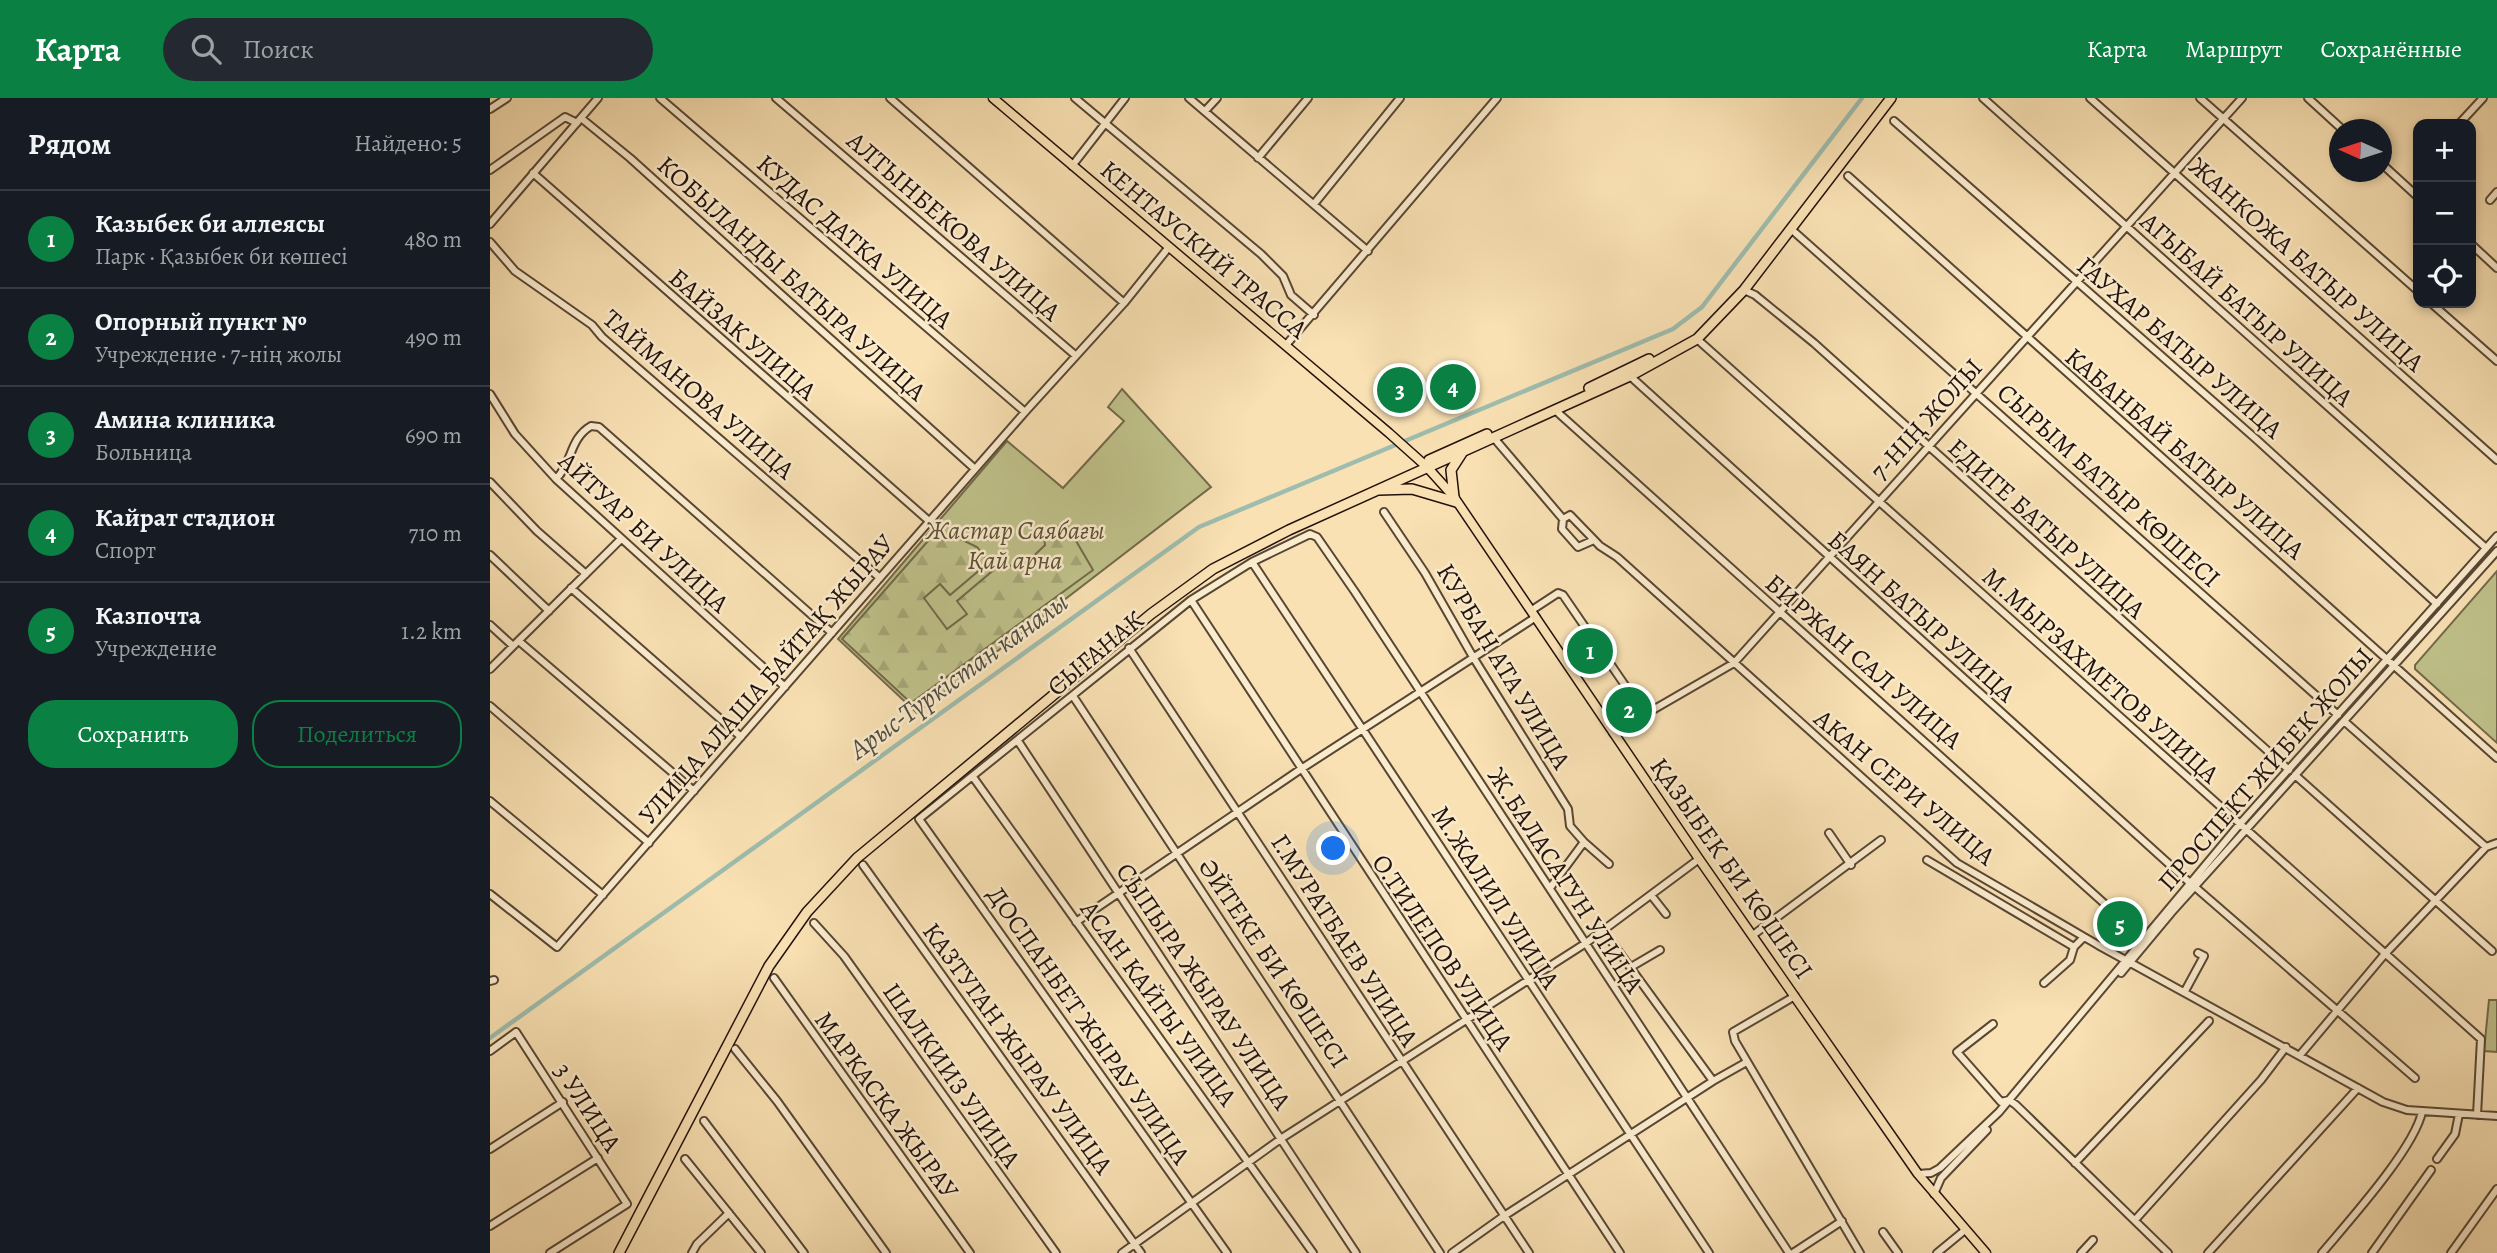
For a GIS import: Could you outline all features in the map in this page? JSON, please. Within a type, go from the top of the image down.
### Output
[{"type":"highway","points":[[613,1253],[764,963],[802,909],[835,871],[918,797],[1185,581],[1242,546],[1425,465],[1629,369],[1694,334],[1740,287],[1884,98]]},
{"type":"highway","points":[[619,1253],[762,977],[787,938],[831,883],[912,810],[1188,586],[1244,551],[1425,465],[1462,453],[1630,376],[1697,339],[1744,290],[1891,98]]},
{"type":"highway","points":[[1377,490],[1412,489],[1455,499],[1451,470],[1462,453]]},
{"type":"main road","name":"КЕНТАУСКИЙ ТРАССА","points":[[993,98],[1408,450]]},
{"type":"main road","name":"ҚАЗЫБЕК БИ КӨШЕСІ","points":[[1408,450],[1455,499],[1699,859],[1918,1174],[1986,1253]]},
{"type":"street","points":[[490,109],[507,98]]},
{"type":"street","points":[[490,224],[598,98]]},
{"type":"street","name":"КУДАС ДАТКА УЛИЦА","points":[[660,98],[1025,412]]},
{"type":"street","name":"АЛТЫНБЕКОВА УЛИЦА","points":[[776,98],[1075,355]]},
{"type":"street","points":[[890,98],[1124,303]]},
{"type":"street","points":[[1075,98],[1261,254],[1283,276],[1291,295],[1314,315]]},
{"type":"street","points":[[1072,166],[1125,98]]},
{"type":"street","points":[[1189,98],[1368,251]]},
{"type":"street","points":[[1205,111],[1217,98]]},
{"type":"street","points":[[1258,158],[1308,98]]},
{"type":"street","points":[[1314,204],[1400,98]]},
{"type":"street","points":[[1286,345],[1497,98]]},
{"type":"street","name":"АГЫБАЙ БАТЫР УЛИЦА","points":[[1983,98],[2487,548]]},
{"type":"street","name":"ЖАНКОЖА БАТЫР УЛИЦА","points":[[2090,98],[2497,460]]},
{"type":"street","points":[[2200,98],[2413,287]]},
{"type":"street","name":"7-НІҢ ЖОЛЫ","points":[[1613,733],[1734,663],[2242,98]]},
{"type":"street","points":[[2308,98],[2331,119]]},
{"type":"street","points":[[2464,119],[2483,98]]},
{"type":"street","points":[[490,170],[565,117],[579,120]]},
{"type":"street","name":"КОБЫЛАНДЫ БАТЫРА УЛИЦА","points":[[579,120],[630,158],[975,470]]},
{"type":"street","name":"ГАУХАР БАТЫР УЛИЦА","points":[[1894,121],[2256,439],[2438,604]]},
{"type":"street","name":"БАЙЗАК УЛИЦА","points":[[533,173],[929,521]]},
{"type":"street","points":[[2392,173],[2413,192]]},
{"type":"street","name":"КАБАНБАЙ БАТЫР УЛИЦА","points":[[1848,176],[2026,338],[2389,658],[2497,758]]},
{"type":"street","points":[[2490,200],[2497,192]]},
{"type":"street","name":"СЫРЫМ БАТЫР КӨШЕСІ","points":[[1791,229],[2338,715]]},
{"type":"street","name":"ТАЙМАНОВА УЛИЦА","points":[[490,243],[515,271],[592,325],[602,337],[880,578]]},
{"type":"street","points":[[2472,245],[2497,268]]},
{"type":"street","name":"УЛИЦА АЛАША БАЙТАҚ ЖЫРАУ","points":[[490,894],[557,947],[1075,355],[1124,303],[1169,247]]},
{"type":"street","name":"ЕДИГЕ БАТЫР УЛИЦА","points":[[1744,290],[1755,295],[1814,343],[2289,770]]},
{"type":"street","points":[[2437,308],[2497,362]]},
{"type":"street","name":"М.МЫРЗАХМЕТОВ УЛИЦА","points":[[1697,339],[2481,1039],[2477,1115]]},
{"type":"street","name":"БАЯН БАТЫР УЛИЦА","points":[[1630,376],[1828,558],[2335,1012],[2415,1078]]},
{"type":"street","name":"АЙТУАР БИ УЛИЦА","points":[[490,394],[516,434],[556,479],[785,687]]},
{"type":"street","name":"БИРЖАН САЛ УЛИЦА","points":[[1555,410],[2145,940]]},
{"type":"street","points":[[556,479],[565,470],[571,448],[580,432],[591,426],[599,427],[832,633]]},
{"type":"street","name":"АКАН СЕРИ УЛИЦА","points":[[1494,438],[1563,519],[1562,529],[1578,547],[1594,540]]},
{"type":"street","points":[[490,482],[537,531],[586,574]]},
{"type":"street","name":"КУРБАН АТА УЛИЦА","points":[[1384,512],[1425,573],[1473,657],[1568,809],[1570,826],[1609,864]]},
{"type":"street","name":"АКАН СЕРИ УЛИЦА","points":[[1563,519],[1570,515],[1594,540],[1617,557],[1957,863],[2084,937],[2395,1107],[2421,1112],[2497,1116]]},
{"type":"street","name":"СЫГАНАК","points":[[919,819],[1191,600],[1252,562],[1308,534]]},
{"type":"street","name":"Ж.БАЛАСАГУН УЛИЦА","points":[[1308,534],[1315,535],[1335,563],[1686,1097],[1794,1253]]},
{"type":"street","name":"ПРОСПЕКТ ЖИБЕК ЖОЛЫ","points":[[2193,885],[2239,825],[2497,536]]},
{"type":"street","points":[[490,669],[520,642],[621,538]]},
{"type":"street","name":"ПРОСПЕКТ ЖИБЕК ЖОЛЫ","points":[[1934,1195],[1941,1178],[2011,1102],[2193,885],[2246,830],[2497,551]]},
{"type":"street","points":[[490,555],[549,611]]},
{"type":"street","name":"М.ЖАЛИЛ УЛИЦА","points":[[1252,562],[1709,1253]]},
{"type":"street","points":[[571,588],[741,737]]},
{"type":"street","points":[[1076,922],[1237,811],[1473,657],[1534,614],[1558,593],[1563,595],[1644,713]]},
{"type":"street","name":"О.ТИЛЕПОВ УЛИЦА","points":[[1191,600],[1620,1253]]},
{"type":"street","points":[[490,625],[513,646]]},
{"type":"street","points":[[520,642],[694,791]]},
{"type":"street","name":"Г.МУРАТБАЕВ УЛИЦА","points":[[1129,648],[1529,1253]]},
{"type":"street","name":"ӘЙТЕКЕ БИ КӨШЕСІ","points":[[1073,696],[1343,1101],[1440,1253]]},
{"type":"street","points":[[490,706],[649,843]]},
{"type":"street","points":[[2344,721],[2486,847]]},
{"type":"street","name":"СЫПЫРА ЖЫРАУ УЛИЦА","points":[[1018,741],[1356,1253]]},
{"type":"street","points":[[2295,775],[2492,951]]},
{"type":"street","name":"АСАН КАЙГЫ УЛИЦА","points":[[973,777],[1313,1253]]},
{"type":"street","points":[[490,801],[603,895]]},
{"type":"street","name":"ДОСПАНБЕТ ЖЫРАУ УЛИЦА","points":[[919,819],[1227,1253]]},
{"type":"street","points":[[1829,833],[1851,865]]},
{"type":"street","points":[[1753,934],[1851,865],[1881,840]]},
{"type":"street","points":[[1550,888],[1584,842]]},
{"type":"street","points":[[2300,1055],[2384,955],[2486,847],[2497,843]]},
{"type":"street","points":[[1122,1253],[1282,1138],[1404,1063],[1586,943],[1699,859]]},
{"type":"street","points":[[1927,860],[2074,947]]},
{"type":"street","name":"КАЗТУГАН ЖЫРАУ УЛИЦА","points":[[863,865],[1140,1253]]},
{"type":"street","points":[[1651,895],[1666,914]]},
{"type":"street","name":"ШАЛКИИЗ УЛИЦА","points":[[814,923],[844,956],[1056,1253]]},
{"type":"street","points":[[1603,930],[1713,1081]]},
{"type":"street","points":[[2044,983],[2070,960],[2074,947],[2084,937]]},
{"type":"street","points":[[1631,967],[1660,950]]},
{"type":"street","points":[[2185,991],[2204,956],[2199,953]]},
{"type":"street","name":"МАРКАСКА ЖЫРАУ","points":[[774,978],[970,1253]]},
{"type":"street","points":[[1795,996],[1733,1032],[1745,1063],[1860,1253]]},
{"type":"street","points":[[2075,1163],[2209,1021]]},
{"type":"street","points":[[1993,1024],[1958,1052],[2001,1102],[2011,1102],[2168,1253]]},
{"type":"street","name":"3 УЛИЦА","points":[[490,1051],[516,1032],[627,1204],[550,1253]]},
{"type":"street","points":[[2135,1220],[2261,1080],[2286,1047]]},
{"type":"street","points":[[735,1049],[777,1101],[886,1253]]},
{"type":"street","points":[[1452,1253],[1686,1097],[1745,1063]]},
{"type":"street","points":[[2208,1253],[2358,1088]]},
{"type":"street","points":[[490,1149],[563,1102]]},
{"type":"street","name":"ПРОСПЕКТ ЖИБЕК ЖОЛЫ","points":[[1918,1174],[1931,1173],[1940,1168],[2011,1102]]},
{"type":"street","points":[[2322,1253],[2391,1167],[2419,1124],[2421,1112]]},
{"type":"street","points":[[2437,1159],[2455,1134],[2459,1114]]},
{"type":"street","points":[[704,1121],[804,1253]]},
{"type":"street","points":[[490,1226],[598,1158]]},
{"type":"street","points":[[685,1159],[761,1253]]},
{"type":"street","points":[[2372,1253],[2431,1170]]},
{"type":"street","points":[[2451,1253],[2497,1189]]},
{"type":"street","points":[[692,1253],[696,1244],[729,1213]]},
{"type":"street","points":[[1794,1253],[1842,1221]]},
{"type":"street","points":[[1937,1253],[1965,1230]]},
{"type":"street","points":[[1883,1232],[1898,1253]]},
{"type":"street","points":[[2081,1253],[2093,1240]]},
{"type":"green space","name":"Жастар Саябағы Қай арна","points":[[1122,389],[1211,487],[917,713],[838,639],[1007,441],[1063,488],[1124,421],[1108,407]]},
{"type":"green space","points":[[1065,522],[1093,570],[911,703],[842,639],[935,533],[943,540],[948,533],[977,547],[989,562],[950,595],[940,584],[924,598],[947,629],[967,614],[957,601],[1002,563],[1020,569],[1045,545],[1044,535]]},
{"type":"green space","points":[[2497,571],[2497,743],[2415,669],[2415,665]]},
{"type":"green space","points":[[2489,1000],[2497,1000],[2497,1052],[2484,1051]]},
{"type":"waterway","name":"Арыс-Түркістан каналы","points":[[490,1038],[1199,527],[1673,329],[1702,307],[1862,98]]},
{"type":"place","name":"Кайрат стадион","points":[[1453,387]]},
{"type":"place","name":"Амина клиника","points":[[1400,390]]},
{"type":"place","name":"Казыбек би аллеясы","points":[[1590,651]]},
{"type":"place","name":"Опорный пункт №","points":[[1629,710]]},
{"type":"place","name":"Казпочта","points":[[2120,924]]}]
